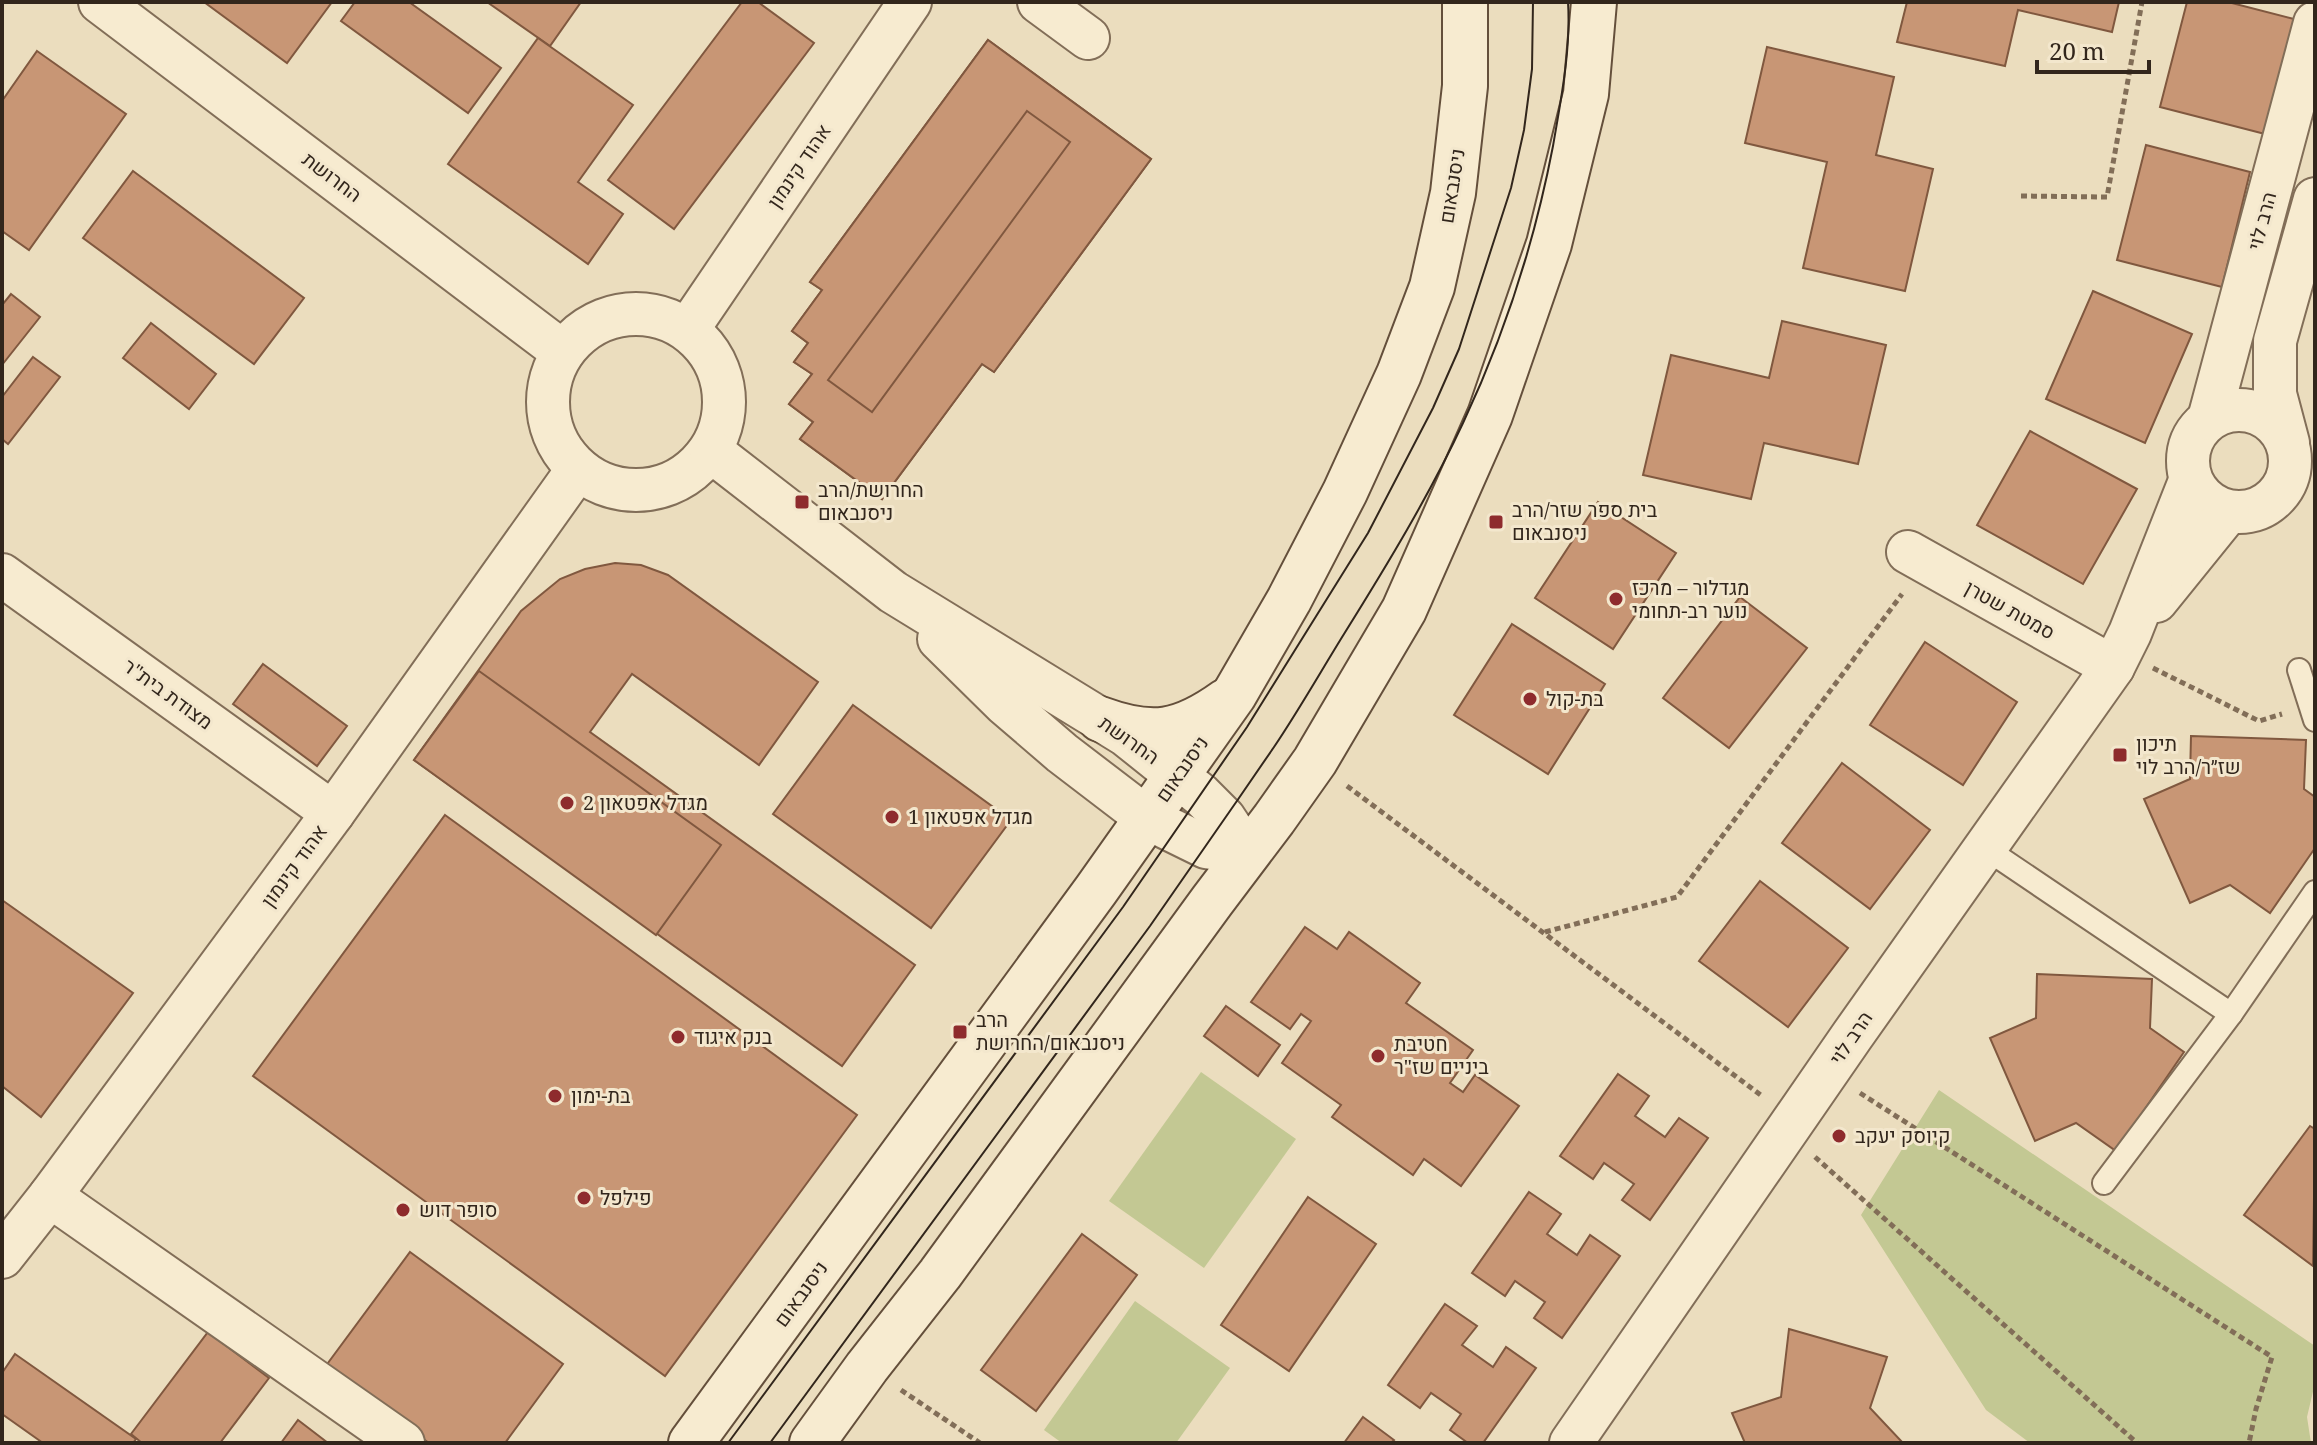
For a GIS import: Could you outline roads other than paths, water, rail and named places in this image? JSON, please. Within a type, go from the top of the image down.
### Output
[{"type":"main road","name":"ניסנבאום","points":[[691,1443],[1178,775],[1234,695],[1289,600],[1345,492],[1399,374],[1432,287],[1455,178],[1465,86],[1465,2]]},
{"type":"main road","points":[[1586,94],[1594,2]]},
{"type":"main road","points":[[812,1443],[940,1274],[1315,761],[1404,610],[1490,415],[1549,244],[1586,94],[1613,2]]},
{"type":"main road","points":[[1100,719],[1127,729],[1163,731],[1196,719],[1234,695]]},
{"type":"street","name":"החרושת","points":[[100,2],[563,352]]},
{"type":"street","name":"אהוד קינמון","points":[[688,329],[910,2]]},
{"type":"street","points":[[1039,2],[1088,38]]},
{"type":"street","name":"הרב לוי","points":[[2209,419],[2315,23]]},
{"type":"street","points":[[2298,476],[2275,394],[2275,341],[2315,199]]},
{"type":"street","points":[[644,314],[688,329],[707,348],[720,372],[725,400],[722,427],[711,451],[690,473],[663,487],[633,491],[604,485],[578,469],[561,450],[551,426],[547,400],[552,375],[563,352],[579,335],[598,322],[621,315],[644,314]]},
{"type":"street","points":[[2223,412],[2255,412],[2269,419],[2280,431],[2298,476],[2270,503],[2257,510],[2228,512],[2214,507],[2200,496],[2190,481],[2187,464],[2189,446],[2197,431],[2209,419],[2223,412]]},
{"type":"street","name":"החרושת","points":[[711,451],[893,592],[1126,735],[1178,775],[1224,818],[1248,854]]},
{"type":"street","name":"אהוד קינמון","points":[[2,1257],[333,813],[578,469]]},
{"type":"street","name":"הרב לוי","points":[[2121,651],[2190,481]]},
{"type":"street","name":"הרב לוי","points":[[1571,1443],[2121,651],[2228,512]]},
{"type":"street","name":"סמטת שטרן","points":[[1917,558],[2121,651]]},
{"type":"street","name":"מצודת בית\"ר","points":[[2,575],[333,813]]},
{"type":"street","name":"החרושת","points":[[893,592],[1005,704],[1062,753],[1147,818],[1206,847],[1248,854]]},
{"type":"street","points":[[50,1196],[403,1443]]},
{"type":"lane","points":[[2299,670],[2312,712]]},
{"type":"lane","points":[[1985,848],[2231,1014]]},
{"type":"lane","points":[[2104,1183],[2231,1014],[2315,892]]},
{"type":"tram line","points":[[728,1443],[1123,907],[1247,727],[1368,533],[1433,408],[1459,349],[1511,188],[1524,130],[1532,69],[1533,2]]},
{"type":"tram line","points":[[770,1443],[1212,837],[1292,719],[1422,504],[1478,390],[1505,322],[1527,252],[1546,181],[1559,110],[1567,56],[1568,2]]},
{"type":"place","name":"החרושת/הרב ניסנבאום","points":[[802,502]]},
{"type":"place","name":"בית ספר שזר/הרב ניסנבאום","points":[[1496,522]]},
{"type":"place","name":"מגדלור – מרכז נוער רב-תחומי","points":[[1616,599]]},
{"type":"place","name":"בת-קול","points":[[1530,699]]},
{"type":"place","name":"תיכון שז״ר/הרב לוי","points":[[2120,755]]},
{"type":"place","name":"מגדל אפטאון 2","points":[[567,803]]},
{"type":"place","name":"מגדל אפטאון 1","points":[[892,817]]},
{"type":"place","name":"הרב ניסנבאום/החרושת","points":[[960,1032]]},
{"type":"place","name":"בנק איגוד","points":[[678,1037]]},
{"type":"place","name":"חטיבת ביניים שז\"ר","points":[[1378,1056]]},
{"type":"place","name":"בת-ימון","points":[[555,1096]]},
{"type":"place","name":"קיוסק יעקב","points":[[1839,1136]]},
{"type":"place","name":"פילפל","points":[[584,1198]]},
{"type":"place","name":"סופר דוש","points":[[403,1210]]}]
